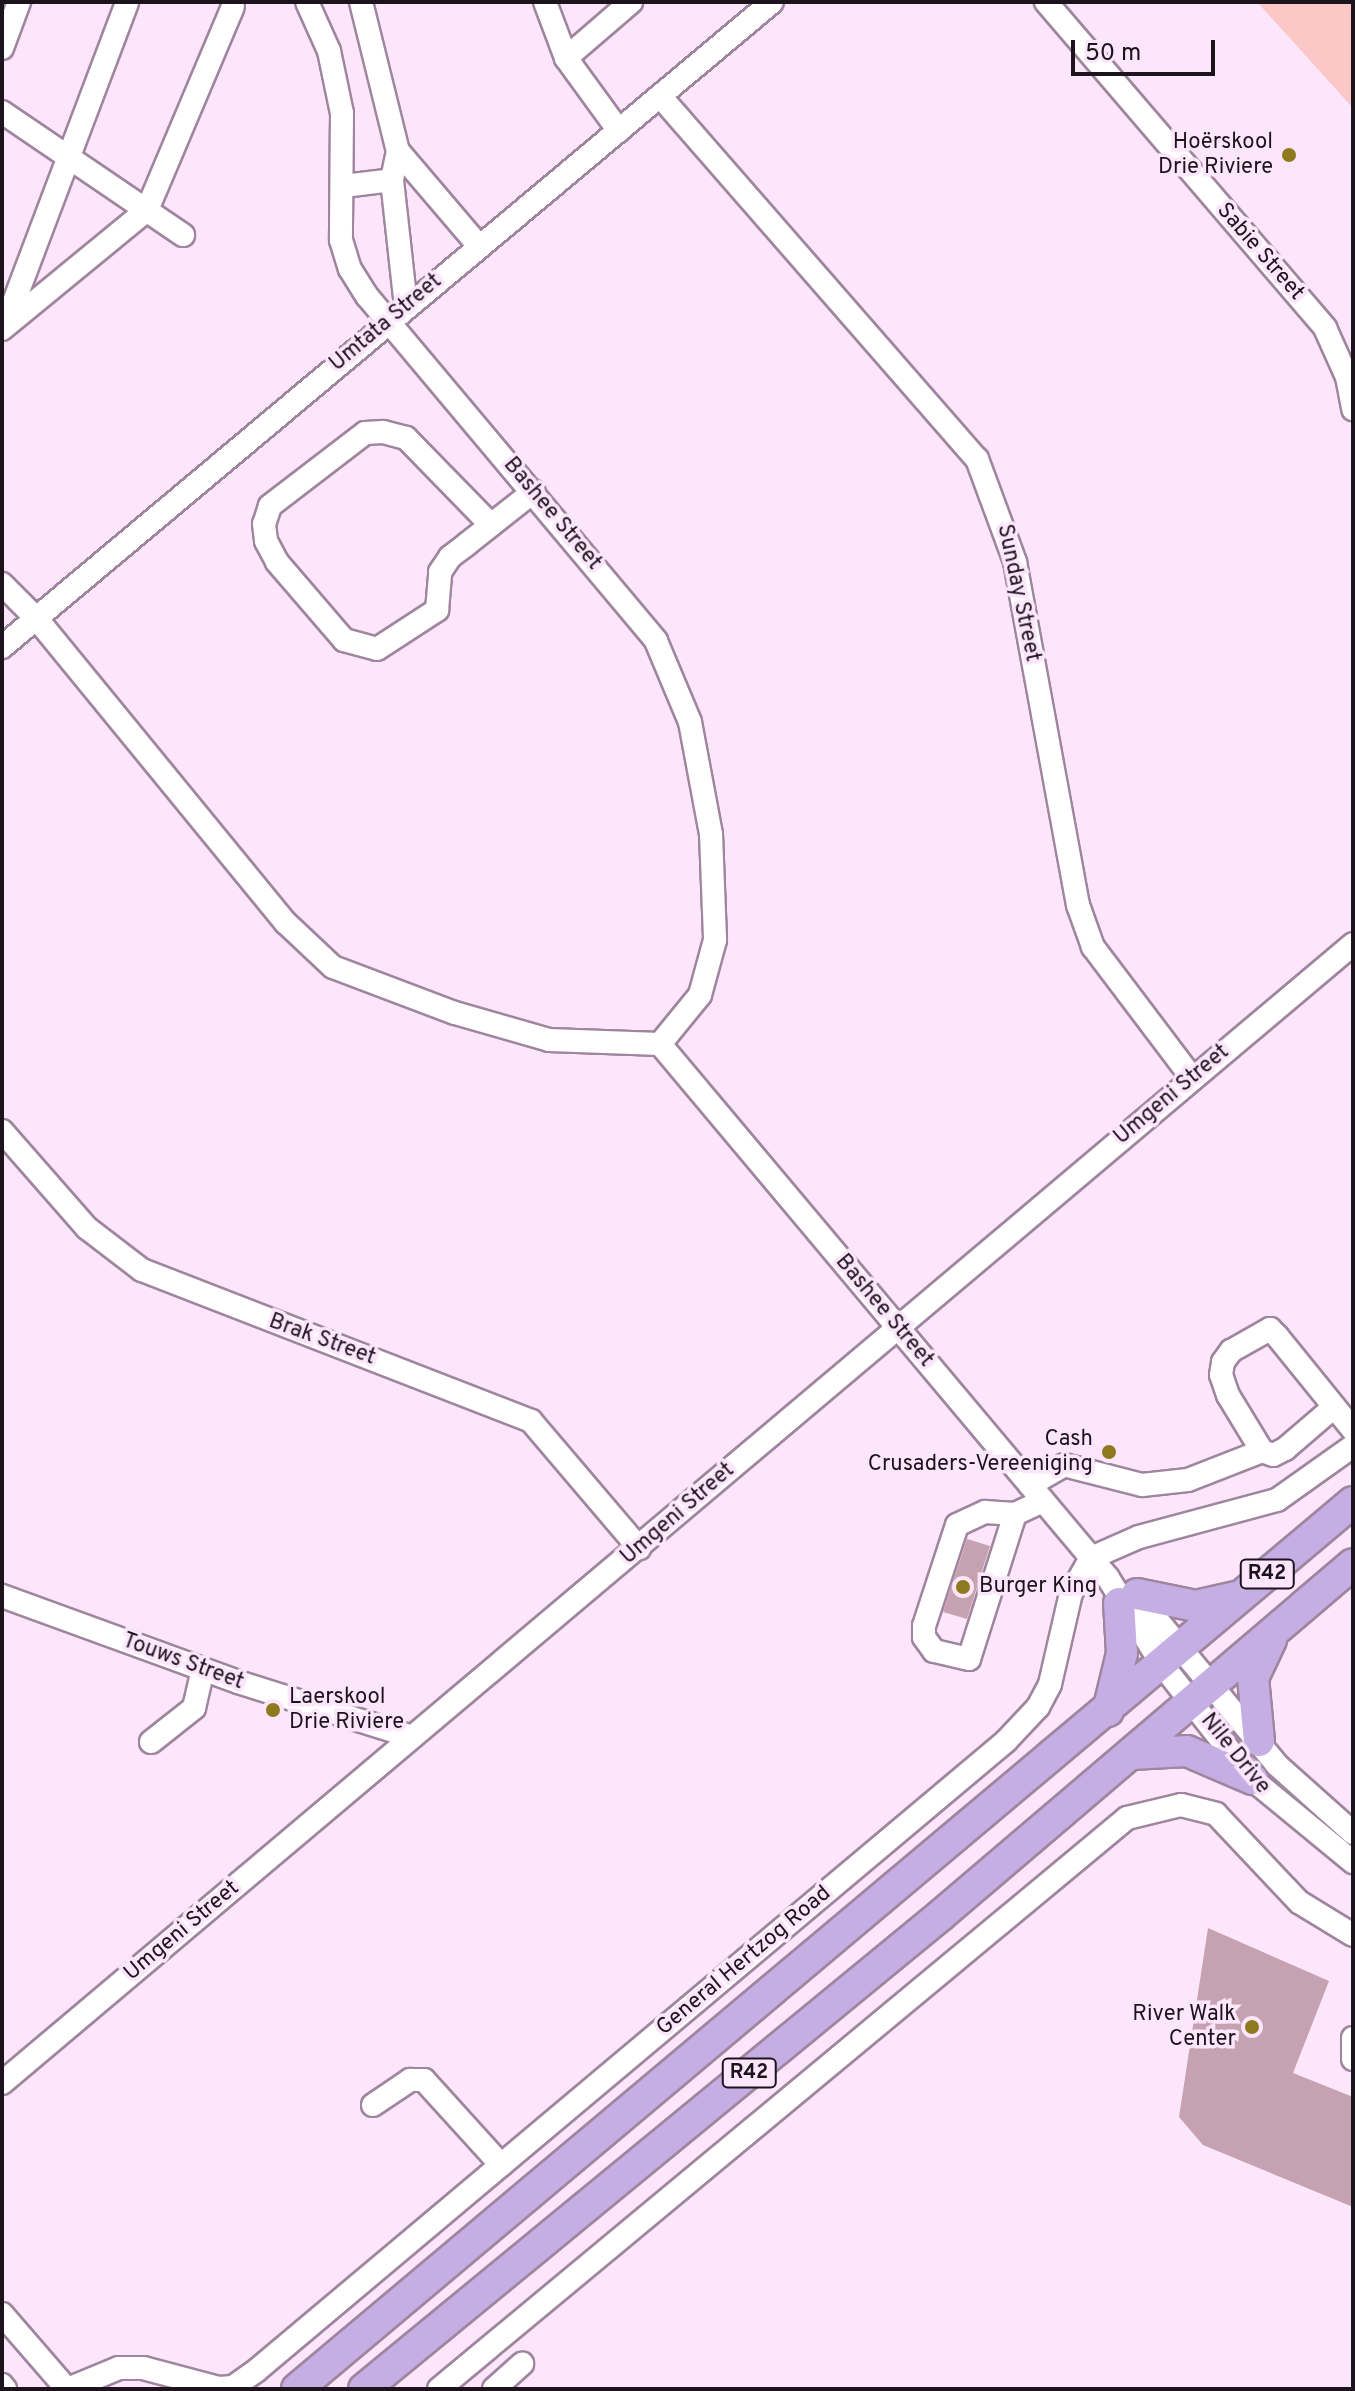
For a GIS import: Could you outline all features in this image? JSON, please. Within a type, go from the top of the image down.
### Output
[{"type":"main road","name":"General Hertzog Road","points":[[297,2389],[1063,1742],[1108,1711],[1173,1657],[1353,1502]]},
{"type":"main road","name":"R42","points":[[364,2389],[1132,1754],[1353,1564]]},
{"type":"main road","points":[[1108,1711],[1122,1653],[1122,1592],[1196,1606],[1241,1596]]},
{"type":"main road","points":[[1259,1741],[1253,1678],[1281,1625]]},
{"type":"main road","points":[[1132,1754],[1187,1751],[1252,1779]]},
{"type":"street","points":[[2,48],[19,2]]},
{"type":"street","points":[[3,329],[127,2]]},
{"type":"street","name":"Bashee Street","points":[[307,2],[336,80],[344,186],[340,216],[344,252],[367,296],[397,314],[534,491],[656,641],[690,722],[711,834],[715,940],[700,995],[660,1044],[1122,1592],[1173,1657]]},
{"type":"street","points":[[361,2],[398,151],[392,180],[397,314]]},
{"type":"street","points":[[545,2],[566,58],[619,131]]},
{"type":"street","points":[[566,58],[631,2]]},
{"type":"street","name":"Umtata Street","points":[[2,647],[478,245],[772,2]]},
{"type":"street","name":"Sabie Street","points":[[1046,2],[1347,355],[1353,409]]},
{"type":"street","points":[[3,329],[147,210],[233,6]]},
{"type":"street","name":"Sunday Street","points":[[660,96],[977,459],[1015,562],[1078,905],[1093,947],[1192,1078]]},
{"type":"street","points":[[2,112],[70,155],[183,235]]},
{"type":"street","points":[[398,151],[478,245]]},
{"type":"street","points":[[344,186],[392,180]]},
{"type":"street","points":[[491,525],[406,438],[383,432],[365,433],[270,506],[264,524],[266,541],[277,562],[344,640],[377,649],[437,610],[440,572],[450,557],[491,525],[534,491]]},
{"type":"street","points":[[2,584],[37,619],[285,922],[333,967],[455,1013],[549,1040],[660,1044]]},
{"type":"street","name":"Umgeni Street","points":[[2,2083],[1353,944]]},
{"type":"street","name":"Brak Street","points":[[2,1131],[87,1228],[142,1270],[531,1421],[639,1548]]},
{"type":"street","points":[[1262,1451],[1221,1375],[1231,1351],[1261,1330],[1277,1336],[1353,1430]]},
{"type":"street","points":[[1015,1514],[985,1512],[965,1518],[950,1535],[924,1626],[924,1637],[934,1651],[969,1659],[1015,1514],[1064,1465],[1142,1485],[1188,1480],[1262,1451],[1273,1455],[1285,1449],[1334,1407]]},
{"type":"street","points":[[1091,1558],[1139,1537],[1277,1500],[1353,1446]]},
{"type":"street","name":"General Hertzog Road","points":[[68,2389],[131,2367],[209,2387],[233,2387],[1006,1741],[1038,1707],[1050,1684],[1071,1593],[1091,1558]]},
{"type":"street","name":"Touws Street","points":[[2,1596],[203,1669],[412,1737]]},
{"type":"street","name":"Nile Drive","points":[[1173,1657],[1202,1692],[1259,1741],[1304,1792],[1353,1833]]},
{"type":"street","points":[[151,1742],[194,1708],[203,1669]]},
{"type":"street","name":"Nile Drive","points":[[1202,1692],[1252,1779],[1353,1862]]},
{"type":"street","points":[[447,2387],[1127,1818],[1181,1805],[1216,1814],[1299,1902],[1350,1929]]},
{"type":"street","points":[[1353,2038],[1353,2059]]},
{"type":"street","points":[[373,2105],[410,2080],[424,2080],[501,2165]]},
{"type":"street","points":[[2,2314],[68,2389]]},
{"type":"street","points":[[494,2389],[522,2364]]},
{"type":"shaded area","points":[[1257,2],[1353,2],[1353,108]]},
{"type":"building","name":"Burger King","points":[[967,1539],[990,1546],[967,1619],[943,1612]]},
{"type":"building","name":"River Walk Center","points":[[1208,1928],[1329,1981],[1293,2073],[1353,2097],[1353,2207],[1203,2145],[1179,2117]]},
{"type":"place","name":"Hoërskool Drie Riviere","points":[[1289,155]]},
{"type":"place","name":"Cash Crusaders-Vereeniging","points":[[1109,1452]]},
{"type":"place","name":"Burger King","points":[[963,1587]]},
{"type":"place","name":"Laerskool Drie Riviere","points":[[273,1710]]},
{"type":"place","name":"River Walk Center","points":[[1252,2027]]}]
